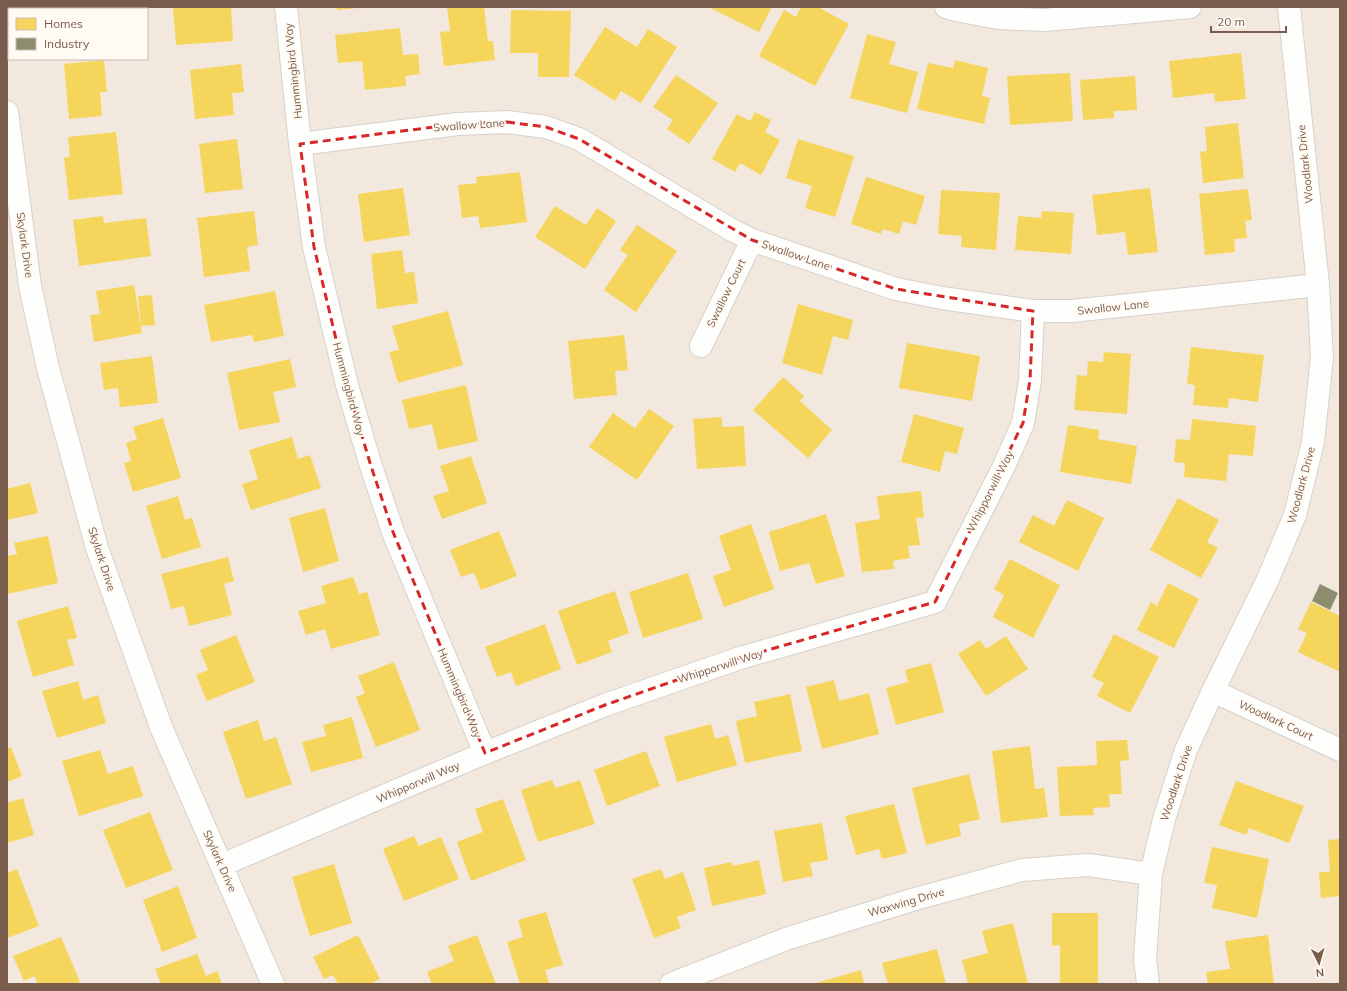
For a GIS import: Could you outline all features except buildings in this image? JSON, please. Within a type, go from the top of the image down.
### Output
[{"type":"street","name":"Hummingbird Way","points":[[286,7],[300,144],[314,247],[347,385],[370,463],[393,532],[485,753]]},
{"type":"street","points":[[946,7],[998,18],[1044,20],[1190,7]]},
{"type":"street","name":"Woodlark Drive","points":[[1148,984],[1145,959],[1151,874],[1164,819],[1186,750],[1268,579],[1295,515],[1313,442],[1322,356],[1318,285],[1289,7]]},
{"type":"street","name":"Skylark Drive","points":[[7,112],[30,286],[48,368],[97,548],[161,727],[273,984]]},
{"type":"street","name":"Swallow Lane","points":[[300,144],[458,124],[507,122],[546,127],[579,138],[732,230],[752,240],[896,289],[942,298],[1033,311],[1072,311],[1318,285]]},
{"type":"street","name":"Swallow Court","points":[[701,346],[752,240]]},
{"type":"street","name":"Whipporwill Way","points":[[222,865],[485,753],[605,705],[740,658],[935,602],[1005,464],[1023,423],[1030,380],[1033,311]]},
{"type":"street","name":"Woodlark Court","points":[[1213,691],[1340,750]]},
{"type":"street","name":"Waxwing Drive","points":[[671,984],[786,939],[915,899],[1022,870],[1088,865],[1151,874]]},
{"type":"highlighted area","points":[[507,122],[546,127],[579,139],[752,240],[896,289],[1033,311],[1030,380],[1023,423],[935,602],[740,658],[605,705],[485,753],[393,532],[370,463],[347,385],[314,247],[300,144],[458,124]]},
{"type":"shaded area","points":[[7,7],[1340,7],[1340,984],[7,984]]}]
